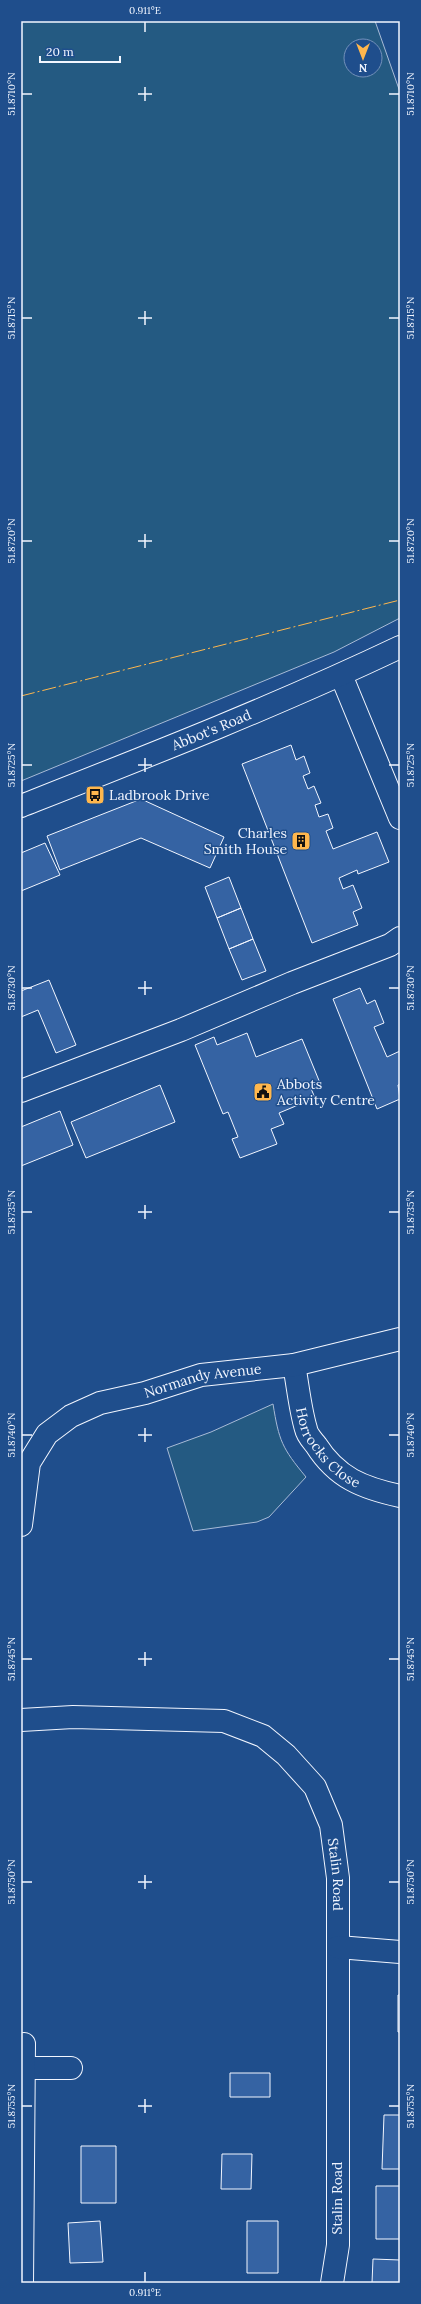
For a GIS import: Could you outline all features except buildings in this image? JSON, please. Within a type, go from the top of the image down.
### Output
[{"type":"street","name":"Abbot's Road","points":[[21,806],[188,740],[341,675],[400,648]]},
{"type":"street","points":[[341,675],[400,818]]},
{"type":"street","points":[[21,1091],[182,1030],[292,983],[390,945],[400,938]]},
{"type":"street","name":"Normandy Avenue","points":[[21,1525],[25,1462],[47,1434],[71,1416],[100,1403],[145,1393],[201,1375],[294,1365],[400,1339]]},
{"type":"street","name":"Horrocks Close","points":[[294,1365],[306,1431],[318,1449],[332,1466],[354,1483],[374,1491],[400,1496]]},
{"type":"street","name":"Stalin Road","points":[[21,1720],[73,1717],[224,1721],[263,1736],[286,1755],[315,1787],[331,1825],[338,1878],[338,2245],[332,2283]]},
{"type":"street","points":[[338,1947],[400,1952]]},
{"type":"street","points":[[22,2283],[24,2044]]},
{"type":"street","points":[[24,2068],[71,2068]]},
{"type":"shaded area","points":[[21,21],[375,21],[381,38],[343,38],[343,78],[383,78],[383,44],[400,92],[400,618],[334,652],[21,781]]},
{"type":"shaded area","points":[[273,1404],[277,1427],[283,1444],[306,1477],[269,1517],[257,1522],[193,1531],[167,1448],[211,1432]]},
{"type":"power","points":[[21,696],[400,600]]},
{"type":"place","name":"Ladbrook Drive","points":[[95,795]]},
{"type":"place","name":"Charles Smith House","points":[[301,841]]},
{"type":"place","name":"Abbots Activity Centre","points":[[263,1092]]}]
